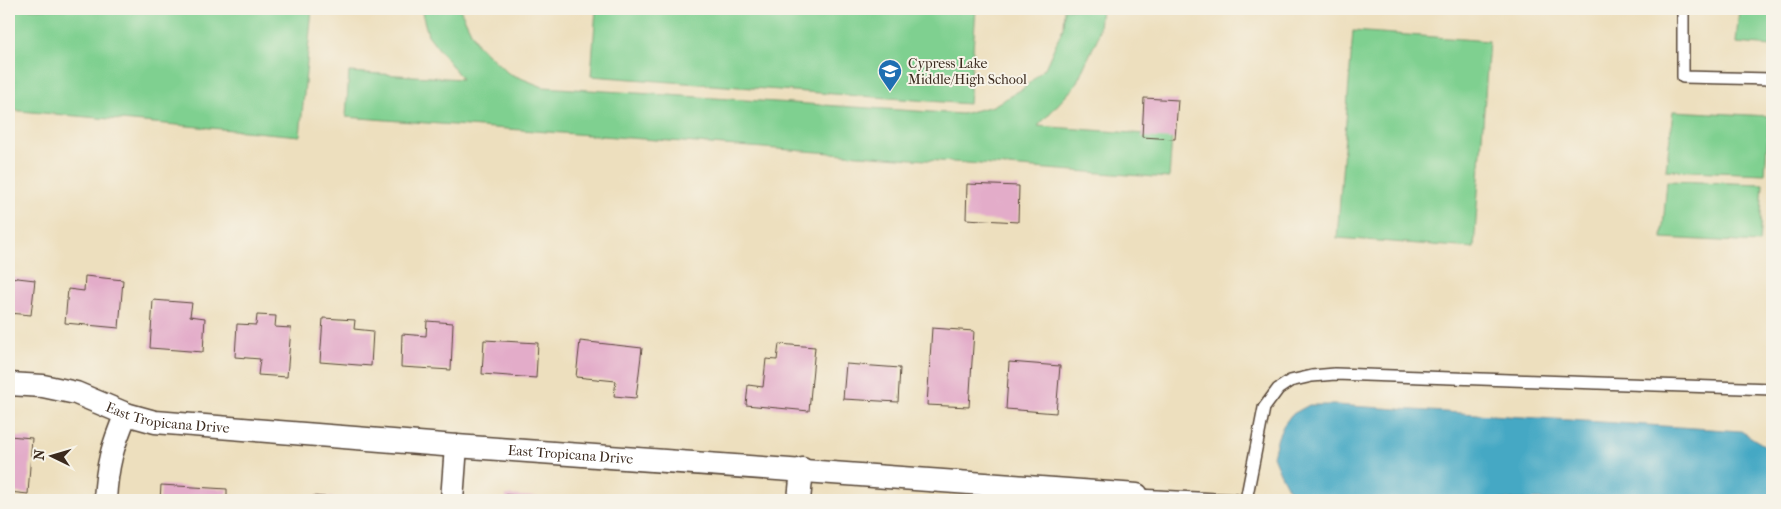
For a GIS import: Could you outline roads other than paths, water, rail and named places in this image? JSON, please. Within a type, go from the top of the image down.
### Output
[{"type":"street","name":"East Tropicana Drive","points":[[9,384],[43,386],[76,393],[126,414],[155,422],[456,446],[802,469],[1137,498]]},
{"type":"street","points":[[105,500],[107,471],[114,443],[126,414]]},
{"type":"street","points":[[452,500],[456,446]]},
{"type":"street","points":[[799,500],[802,469]]},
{"type":"lane","points":[[1684,9],[1683,77],[1772,79]]},
{"type":"lane","points":[[1246,500],[1264,408],[1278,389],[1290,381],[1312,376],[1335,374],[1772,389]]},
{"type":"lane","points":[[1137,498],[1236,500]]},
{"type":"water","points":[[1309,405],[1336,405],[1741,431],[1767,447],[1772,455],[1772,499],[1300,500],[1289,490],[1273,456],[1283,426],[1291,415]]},
{"type":"place","name":"Cypress Lake Middle/High School","points":[[890,92]]}]
